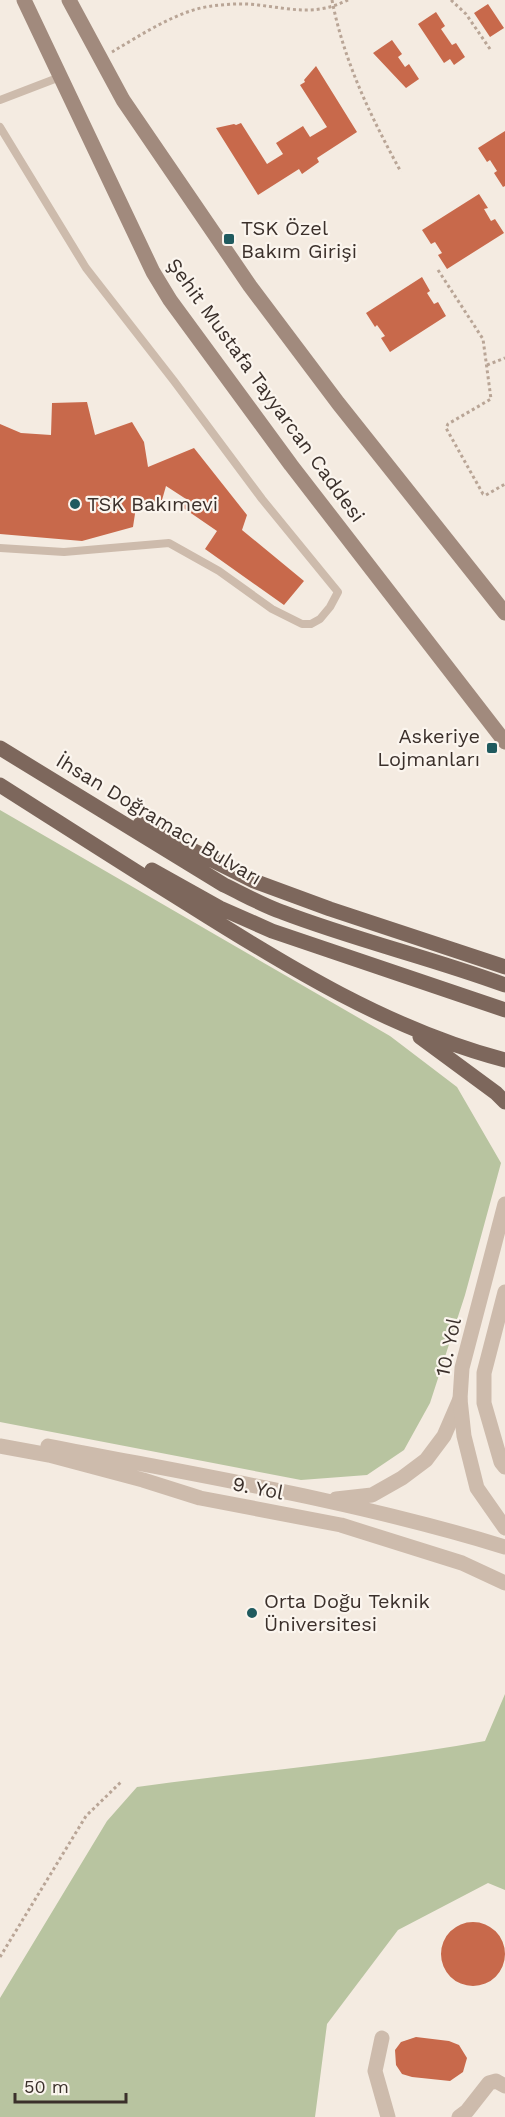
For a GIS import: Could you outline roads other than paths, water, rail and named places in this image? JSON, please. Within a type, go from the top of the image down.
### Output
[{"type":"main road","name":"Şehit Mustafa Tayyarcan Caddesi","points":[[24,0],[153,272],[170,300],[291,465],[505,742]]},
{"type":"main road","points":[[69,0],[123,100],[250,286],[338,402],[505,613]]},
{"type":"main road","name":"İhsan Doğramacı Bulvarı","points":[[0,748],[224,885],[253,899],[282,912],[450,964],[505,985]]},
{"type":"main road","points":[[37,771],[254,881],[330,909],[505,967]]},
{"type":"main road","points":[[0,785],[230,913],[311,945],[505,1010]]},
{"type":"main road","points":[[0,785],[258,949],[324,986],[400,1023],[469,1051],[505,1060]]},
{"type":"main road","points":[[400,1023],[505,1102]]},
{"type":"street","name":"10. Yol","points":[[505,1204],[501,1235],[462,1368],[460,1399],[464,1436],[477,1488],[505,1528]]},
{"type":"street","name":"10. Yol","points":[[505,1292],[484,1373],[484,1403],[501,1462],[505,1467]]},
{"type":"street","name":"9. Yol","points":[[326,1500],[372,1495],[402,1478],[426,1460],[444,1436],[460,1399]]},
{"type":"street","name":"9. Yol","points":[[0,1436],[326,1500],[436,1525],[505,1547]]},
{"type":"street","name":"9. Yol","points":[[0,1446],[49,1455],[200,1498],[341,1525],[462,1563],[505,1583]]},
{"type":"street","points":[[382,2038],[375,2071],[388,2117]]},
{"type":"street","points":[[459,2117],[467,2111],[489,2083],[496,2082],[505,2086]]},
{"type":"lane","points":[[0,100],[60,77]]},
{"type":"lane","points":[[0,127],[86,268],[262,499],[338,591],[330,607],[320,619],[311,624],[302,624],[272,609],[219,571],[169,543],[64,552],[0,548]]},
{"type":"place","name":"TSK Özel Bakım Girişi","points":[[229,239]]},
{"type":"place","name":"TSK Bakımevi","points":[[75,504]]},
{"type":"place","name":"Askeriye Lojmanları","points":[[492,748]]},
{"type":"place","name":"Orta Doğu Teknik Üniversitesi","points":[[252,1613]]}]
